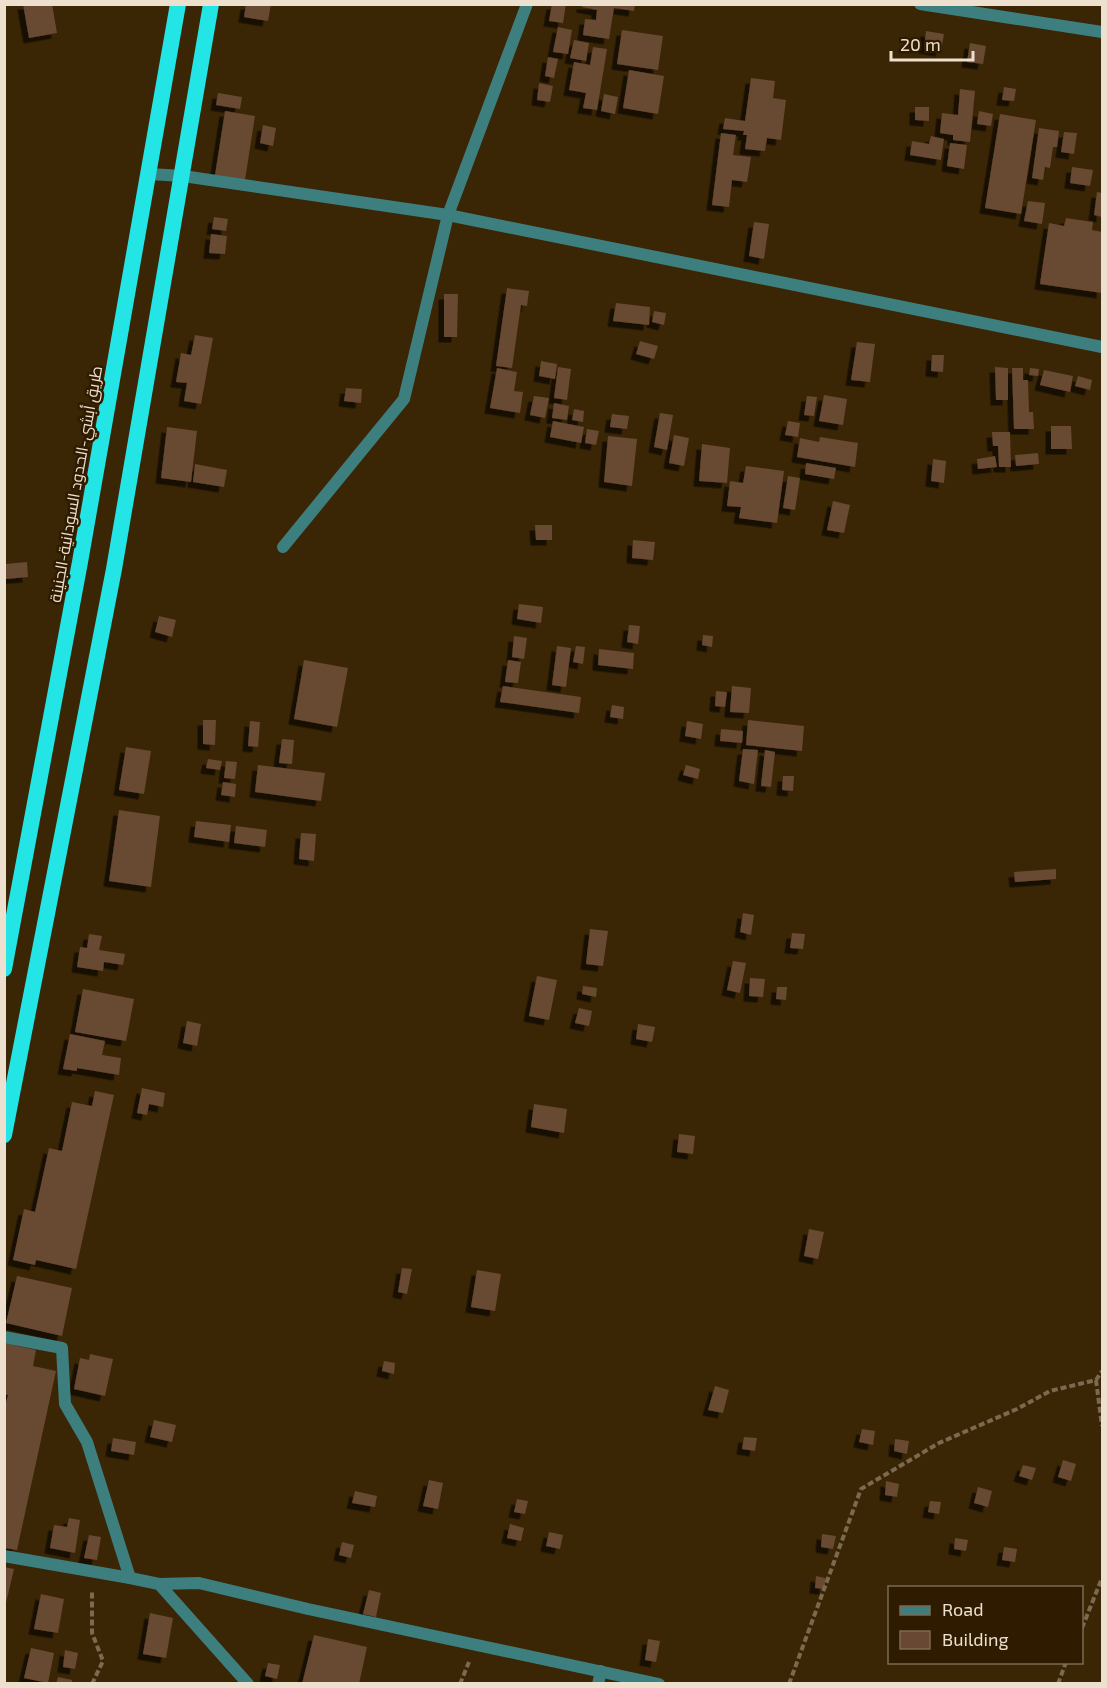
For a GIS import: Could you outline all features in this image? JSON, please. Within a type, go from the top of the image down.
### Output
[{"type":"highway","name":"طريق أبشي-الحدود السودانية-الجنينة","points":[[4,969],[178,4]]},
{"type":"highway","points":[[4,1135],[114,569],[211,4]]},
{"type":"street","points":[[283,548],[404,399],[448,215],[526,4]]},
{"type":"street","points":[[920,4],[1102,32]]},
{"type":"street","points":[[149,174],[183,176],[448,215],[1102,347]]},
{"type":"street","points":[[4,1337],[62,1348],[65,1404],[87,1442],[130,1578]]},
{"type":"street","points":[[4,1556],[92,1570],[159,1584],[199,1583],[600,1677],[659,1683]]},
{"type":"street","points":[[159,1584],[248,1683]]},
{"type":"path","points":[[1102,1371],[1096,1380],[1102,1426]]},
{"type":"path","points":[[789,1683],[861,1489],[939,1443],[1017,1409],[1050,1391],[1096,1380]]},
{"type":"path","points":[[92,1570],[92,1633],[103,1661],[92,1683]]},
{"type":"path","points":[[1083,1626],[1102,1578]]},
{"type":"path","points":[[1058,1683],[1065,1664]]},
{"type":"building","points":[[23,4],[52,4],[57,33],[29,38]]},
{"type":"building","points":[[246,4],[271,4],[268,21],[244,17]]},
{"type":"building","points":[[552,4],[566,4],[563,23],[549,21]]},
{"type":"building","points":[[582,4],[635,4],[634,11],[614,8],[609,39],[583,35],[585,19],[596,20],[597,10],[582,7]]},
{"type":"building","points":[[558,27],[572,30],[568,54],[553,52]]},
{"type":"building","points":[[622,30],[663,36],[658,70],[617,64]]},
{"type":"building","points":[[926,31],[944,34],[941,51],[924,48]]},
{"type":"building","points":[[574,40],[589,43],[586,61],[570,58]]},
{"type":"building","points":[[970,43],[986,46],[983,64],[967,62]]},
{"type":"building","points":[[593,47],[607,49],[597,110],[583,108],[586,93],[569,90],[574,62],[590,65]]},
{"type":"building","points":[[548,57],[558,59],[554,78],[545,76]]},
{"type":"building","points":[[629,70],[664,76],[658,114],[623,108]]},
{"type":"building","points":[[751,78],[775,81],[773,98],[786,100],[781,140],[767,138],[765,151],[745,149],[747,135],[743,135],[744,131],[723,129],[725,118],[745,121]]},
{"type":"building","points":[[539,83],[553,86],[550,102],[537,100]]},
{"type":"building","points":[[1004,87],[1016,89],[1014,101],[1002,100]]},
{"type":"building","points":[[960,89],[975,91],[970,142],[953,140],[953,135],[940,133],[942,113],[958,115]]},
{"type":"building","points":[[218,93],[242,97],[240,109],[216,105]]},
{"type":"building","points":[[604,94],[618,97],[615,114],[601,111]]},
{"type":"building","points":[[915,107],[929,107],[929,121],[915,120]]},
{"type":"building","points":[[225,111],[255,116],[245,180],[215,175]]},
{"type":"building","points":[[979,111],[993,114],[991,126],[977,124]]},
{"type":"building","points":[[1000,114],[1036,120],[1021,214],[985,208]]},
{"type":"building","points":[[263,125],[276,128],[273,146],[260,143]]},
{"type":"building","points":[[1039,128],[1059,131],[1057,147],[1053,147],[1050,168],[1045,167],[1043,180],[1032,178]]},
{"type":"building","points":[[1064,132],[1077,133],[1074,154],[1061,152]]},
{"type":"building","points":[[721,133],[736,135],[733,155],[751,157],[747,182],[732,180],[729,207],[712,205]]},
{"type":"building","points":[[931,136],[944,139],[941,160],[910,155],[912,141],[929,144]]},
{"type":"building","points":[[950,143],[967,145],[964,169],[947,166]]},
{"type":"building","points":[[1072,167],[1093,170],[1090,186],[1070,183]]},
{"type":"building","points":[[1097,192],[1102,193],[1102,217],[1094,215]]},
{"type":"building","points":[[1028,201],[1045,203],[1042,224],[1024,221]]},
{"type":"building","points":[[214,217],[228,219],[226,231],[212,229]]},
{"type":"building","points":[[1066,218],[1093,222],[1092,230],[1102,232],[1102,293],[1040,284],[1049,223],[1064,226]]},
{"type":"building","points":[[754,222],[769,224],[764,259],[749,256]]},
{"type":"building","points":[[211,234],[227,236],[225,254],[209,253]]},
{"type":"building","points":[[507,288],[529,291],[527,306],[521,305],[512,368],[496,366]]},
{"type":"building","points":[[444,294],[458,294],[457,337],[444,337]]},
{"type":"building","points":[[616,303],[650,307],[649,325],[613,321]]},
{"type":"building","points":[[654,311],[666,313],[664,325],[652,322]]},
{"type":"building","points":[[195,335],[213,338],[201,404],[184,401],[187,383],[176,382],[181,353],[191,355]]},
{"type":"building","points":[[640,341],[658,346],[654,359],[636,354]]},
{"type":"building","points":[[857,342],[875,344],[870,382],[851,380]]},
{"type":"building","points":[[932,355],[944,355],[943,372],[931,371]]},
{"type":"building","points":[[541,361],[557,364],[555,379],[539,376]]},
{"type":"building","points":[[558,367],[571,369],[567,400],[554,398]]},
{"type":"building","points":[[995,367],[1008,368],[1008,400],[996,400]]},
{"type":"building","points":[[497,368],[517,372],[514,391],[523,392],[520,413],[490,408]]},
{"type":"building","points":[[1012,368],[1023,368],[1023,380],[1028,380],[1029,412],[1033,412],[1034,429],[1014,429]]},
{"type":"building","points":[[1030,368],[1039,369],[1038,376],[1029,375]]},
{"type":"building","points":[[1044,370],[1073,376],[1070,392],[1040,385]]},
{"type":"building","points":[[1078,376],[1092,380],[1090,390],[1075,386]]},
{"type":"building","points":[[346,388],[362,389],[361,403],[344,401]]},
{"type":"building","points":[[824,395],[847,399],[843,425],[819,421]]},
{"type":"building","points":[[534,396],[549,398],[545,418],[530,415]]},
{"type":"building","points":[[807,396],[817,397],[814,416],[804,415]]},
{"type":"building","points":[[554,403],[569,406],[567,420],[552,418]]},
{"type":"building","points":[[574,409],[584,411],[583,422],[572,420]]},
{"type":"building","points":[[660,413],[673,415],[667,450],[654,447]]},
{"type":"building","points":[[612,414],[629,416],[627,429],[610,427]]},
{"type":"building","points":[[553,421],[584,427],[581,443],[550,437]]},
{"type":"building","points":[[788,421],[800,423],[798,437],[785,435]]},
{"type":"building","points":[[1051,426],[1071,426],[1072,449],[1051,449]]},
{"type":"building","points":[[167,427],[197,431],[191,482],[161,478]]},
{"type":"building","points":[[587,429],[599,431],[596,445],[585,443]]},
{"type":"building","points":[[992,432],[1010,432],[1011,467],[999,467],[998,446],[993,446]]},
{"type":"building","points":[[674,435],[689,438],[684,466],[669,463]]},
{"type":"building","points":[[608,436],[637,439],[632,486],[604,482]]},
{"type":"building","points":[[820,437],[858,443],[855,467],[797,457],[800,438],[819,442]]},
{"type":"building","points":[[702,444],[730,448],[727,483],[699,481]]},
{"type":"building","points":[[1038,453],[1039,464],[1016,466],[1015,455]]},
{"type":"building","points":[[995,456],[997,467],[978,469],[977,459]]},
{"type":"building","points":[[933,459],[946,461],[944,483],[931,481]]},
{"type":"building","points":[[806,463],[836,468],[834,479],[805,474]]},
{"type":"building","points":[[195,464],[227,470],[224,487],[193,482]]},
{"type":"building","points":[[746,466],[784,471],[777,523],[739,518],[741,507],[727,506],[730,481],[743,483]]},
{"type":"building","points":[[788,476],[800,478],[795,510],[783,508]]},
{"type":"building","points":[[833,501],[850,505],[844,533],[827,530]]},
{"type":"building","points":[[535,525],[552,525],[552,540],[536,540]]},
{"type":"building","points":[[633,540],[655,542],[653,560],[632,558]]},
{"type":"building","points":[[27,562],[28,577],[6,579],[5,564]]},
{"type":"building","points":[[519,604],[543,607],[541,623],[517,619]]},
{"type":"building","points":[[159,616],[176,620],[172,637],[155,632]]},
{"type":"building","points":[[629,625],[640,626],[638,644],[627,642]]},
{"type":"building","points":[[703,635],[713,636],[712,647],[702,645]]},
{"type":"building","points":[[514,636],[527,638],[524,659],[512,657]]},
{"type":"building","points":[[557,646],[571,648],[566,687],[552,685]]},
{"type":"building","points":[[576,646],[585,647],[583,664],[573,662]]},
{"type":"building","points":[[599,649],[634,653],[633,669],[598,665]]},
{"type":"building","points":[[304,660],[348,668],[337,727],[294,719]]},
{"type":"building","points":[[508,660],[521,662],[518,683],[505,682]]},
{"type":"building","points":[[503,686],[581,697],[579,713],[500,702]]},
{"type":"building","points":[[732,686],[751,688],[749,713],[730,712]]},
{"type":"building","points":[[716,691],[727,692],[725,707],[715,706]]},
{"type":"building","points":[[612,705],[624,707],[623,719],[610,717]]},
{"type":"building","points":[[203,720],[216,720],[215,745],[203,744]]},
{"type":"building","points":[[748,720],[804,726],[802,751],[746,745]]},
{"type":"building","points":[[250,721],[260,722],[258,747],[248,746]]},
{"type":"building","points":[[687,721],[703,724],[701,739],[685,736]]},
{"type":"building","points":[[721,729],[743,731],[742,743],[720,741]]},
{"type":"building","points":[[282,739],[294,740],[292,764],[279,763]]},
{"type":"building","points":[[126,747],[151,751],[144,794],[119,790]]},
{"type":"building","points":[[743,749],[758,750],[754,784],[739,781]]},
{"type":"building","points":[[765,750],[775,752],[771,787],[761,786]]},
{"type":"building","points":[[208,759],[222,761],[220,770],[206,768]]},
{"type":"building","points":[[226,761],[237,762],[235,779],[224,778]]},
{"type":"building","points":[[258,765],[325,773],[321,801],[255,792]]},
{"type":"building","points":[[686,765],[700,769],[698,779],[683,775]]},
{"type":"building","points":[[783,776],[794,776],[793,791],[782,790]]},
{"type":"building","points":[[223,782],[236,784],[235,797],[221,795]]},
{"type":"building","points":[[119,810],[160,816],[151,887],[109,881]]},
{"type":"building","points":[[196,821],[231,825],[229,842],[194,837]]},
{"type":"building","points":[[236,826],[267,830],[265,847],[234,843]]},
{"type":"building","points":[[301,833],[316,834],[314,861],[299,859]]},
{"type":"building","points":[[1056,869],[1056,879],[1015,882],[1014,872]]},
{"type":"building","points":[[743,913],[754,915],[751,935],[740,932]]},
{"type":"building","points":[[590,929],[608,931],[603,966],[586,964]]},
{"type":"building","points":[[792,933],[805,934],[803,949],[790,948]]},
{"type":"building","points":[[89,934],[102,936],[99,950],[125,954],[123,965],[104,962],[103,971],[77,967],[80,947],[87,948]]},
{"type":"building","points":[[733,961],[746,963],[740,993],[727,990]]},
{"type":"building","points":[[537,976],[557,980],[549,1020],[529,1016]]},
{"type":"building","points":[[750,978],[765,979],[763,997],[749,996]]},
{"type":"building","points":[[583,986],[597,988],[596,997],[582,994]]},
{"type":"building","points":[[777,987],[787,987],[786,1000],[776,999]]},
{"type":"building","points":[[83,989],[134,999],[126,1041],[75,1032]]},
{"type":"building","points":[[579,1008],[592,1011],[589,1026],[575,1023]]},
{"type":"building","points":[[187,1021],[201,1024],[197,1046],[183,1043]]},
{"type":"building","points":[[638,1024],[655,1027],[652,1042],[636,1039]]},
{"type":"building","points":[[70,1034],[105,1041],[102,1055],[121,1058],[119,1075],[77,1068],[77,1071],[63,1069]]},
{"type":"building","points":[[142,1088],[165,1093],[163,1107],[149,1104],[147,1115],[137,1113]]},
{"type":"building","points":[[95,1091],[114,1095],[76,1269],[36,1260],[35,1265],[13,1260],[24,1209],[35,1212],[49,1148],[62,1151],[72,1102],[92,1106]]},
{"type":"building","points":[[534,1104],[567,1109],[564,1133],[531,1127]]},
{"type":"building","points":[[679,1134],[695,1136],[693,1154],[677,1152]]},
{"type":"building","points":[[809,1229],[824,1232],[818,1259],[804,1256]]},
{"type":"building","points":[[402,1268],[412,1269],[407,1294],[398,1292]]},
{"type":"building","points":[[477,1270],[501,1274],[495,1311],[471,1307]]},
{"type":"building","points":[[17,1276],[72,1288],[62,1336],[6,1323]]},
{"type":"building","points":[[4,1343],[36,1350],[33,1366],[56,1371],[17,1550],[4,1548],[4,1410],[8,1395],[4,1394]]},
{"type":"building","points":[[90,1354],[113,1359],[105,1396],[74,1389],[80,1358],[89,1360]]},
{"type":"building","points":[[384,1361],[395,1363],[394,1374],[382,1371]]},
{"type":"building","points":[[715,1386],[729,1390],[723,1413],[708,1410]]},
{"type":"building","points":[[154,1420],[176,1425],[172,1442],[150,1437]]},
{"type":"building","points":[[862,1429],[875,1431],[873,1445],[859,1442]]},
{"type":"building","points":[[744,1437],[757,1438],[755,1451],[742,1449]]},
{"type":"building","points":[[113,1438],[136,1442],[134,1455],[111,1451]]},
{"type":"building","points":[[895,1439],[909,1441],[907,1454],[894,1451]]},
{"type":"building","points":[[1063,1460],[1076,1464],[1071,1481],[1058,1477]]},
{"type":"building","points":[[1023,1465],[1036,1468],[1032,1480],[1019,1476]]},
{"type":"building","points":[[429,1480],[443,1483],[438,1509],[423,1506]]},
{"type":"building","points":[[886,1481],[899,1484],[897,1497],[885,1495]]},
{"type":"building","points":[[978,1487],[992,1491],[988,1507],[974,1503]]},
{"type":"building","points":[[355,1491],[377,1496],[375,1507],[352,1503]]},
{"type":"building","points":[[517,1499],[528,1501],[525,1514],[514,1512]]},
{"type":"building","points":[[930,1501],[941,1502],[939,1514],[928,1512]]},
{"type":"building","points":[[69,1518],[80,1520],[75,1553],[50,1548],[54,1525],[67,1527]]},
{"type":"building","points":[[510,1524],[524,1528],[521,1541],[507,1538]]},
{"type":"building","points":[[549,1532],[563,1535],[560,1549],[546,1546]]},
{"type":"building","points":[[822,1534],[836,1536],[833,1549],[821,1547]]},
{"type":"building","points":[[89,1535],[101,1537],[97,1560],[84,1558]]},
{"type":"building","points":[[955,1538],[968,1540],[966,1551],[954,1549]]},
{"type":"building","points":[[342,1542],[354,1545],[351,1558],[339,1555]]},
{"type":"building","points":[[1004,1547],[1017,1549],[1015,1562],[1002,1560]]},
{"type":"building","points":[[4,1567],[14,1569],[5,1607],[4,1607]]},
{"type":"building","points":[[816,1576],[825,1578],[825,1589],[815,1588]]},
{"type":"building","points":[[369,1590],[381,1593],[376,1617],[363,1614]]},
{"type":"building","points":[[41,1594],[64,1599],[58,1633],[34,1629]]},
{"type":"building","points":[[150,1613],[173,1618],[166,1658],[143,1654]]},
{"type":"building","points":[[314,1635],[367,1647],[359,1684],[302,1684]]},
{"type":"building","points":[[648,1639],[660,1641],[656,1662],[645,1660]]},
{"type":"building","points":[[31,1648],[54,1653],[48,1683],[24,1678]]},
{"type":"building","points":[[65,1650],[78,1653],[75,1669],[63,1667]]},
{"type":"building","points":[[268,1663],[280,1665],[277,1679],[265,1676]]},
{"type":"building","points":[[58,1677],[72,1680],[72,1684],[56,1684]]}]
